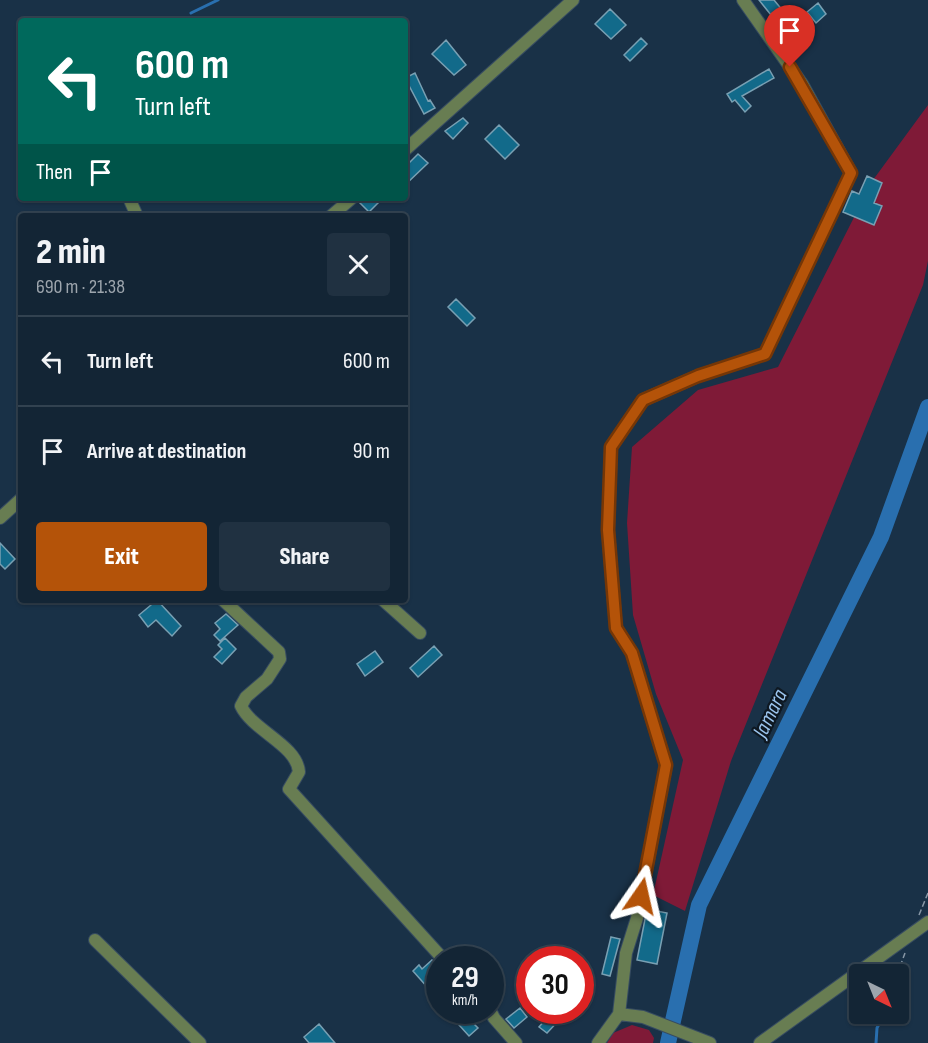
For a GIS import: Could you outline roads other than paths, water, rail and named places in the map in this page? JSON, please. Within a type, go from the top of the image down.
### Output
[{"type":"street","points":[[408,147],[573,0]]},
{"type":"street","points":[[598,1043],[619,1014],[626,953],[637,918],[666,765],[632,653],[616,628],[608,530],[611,447],[643,400],[698,376],[765,354],[851,173],[802,84],[743,0]]},
{"type":"street","points":[[335,213],[349,201]]},
{"type":"street","points":[[0,518],[18,502]]},
{"type":"street","points":[[227,603],[279,652],[280,659],[274,669],[246,697],[241,706],[246,717],[294,757],[299,772],[289,789],[431,946]]},
{"type":"street","points":[[386,603],[420,633]]},
{"type":"street","points":[[760,1043],[928,922]]},
{"type":"street","points":[[95,940],[200,1043]]},
{"type":"street","points":[[619,1014],[643,1017],[708,1042]]},
{"type":"street","points":[[499,1024],[516,1043]]},
{"type":"waterway","points":[[191,13],[218,0]]},
{"type":"waterway","name":"Jamara","points":[[668,1043],[699,905],[881,537],[928,407]]},
{"type":"waterway","points":[[876,1043],[879,1024]]}]
